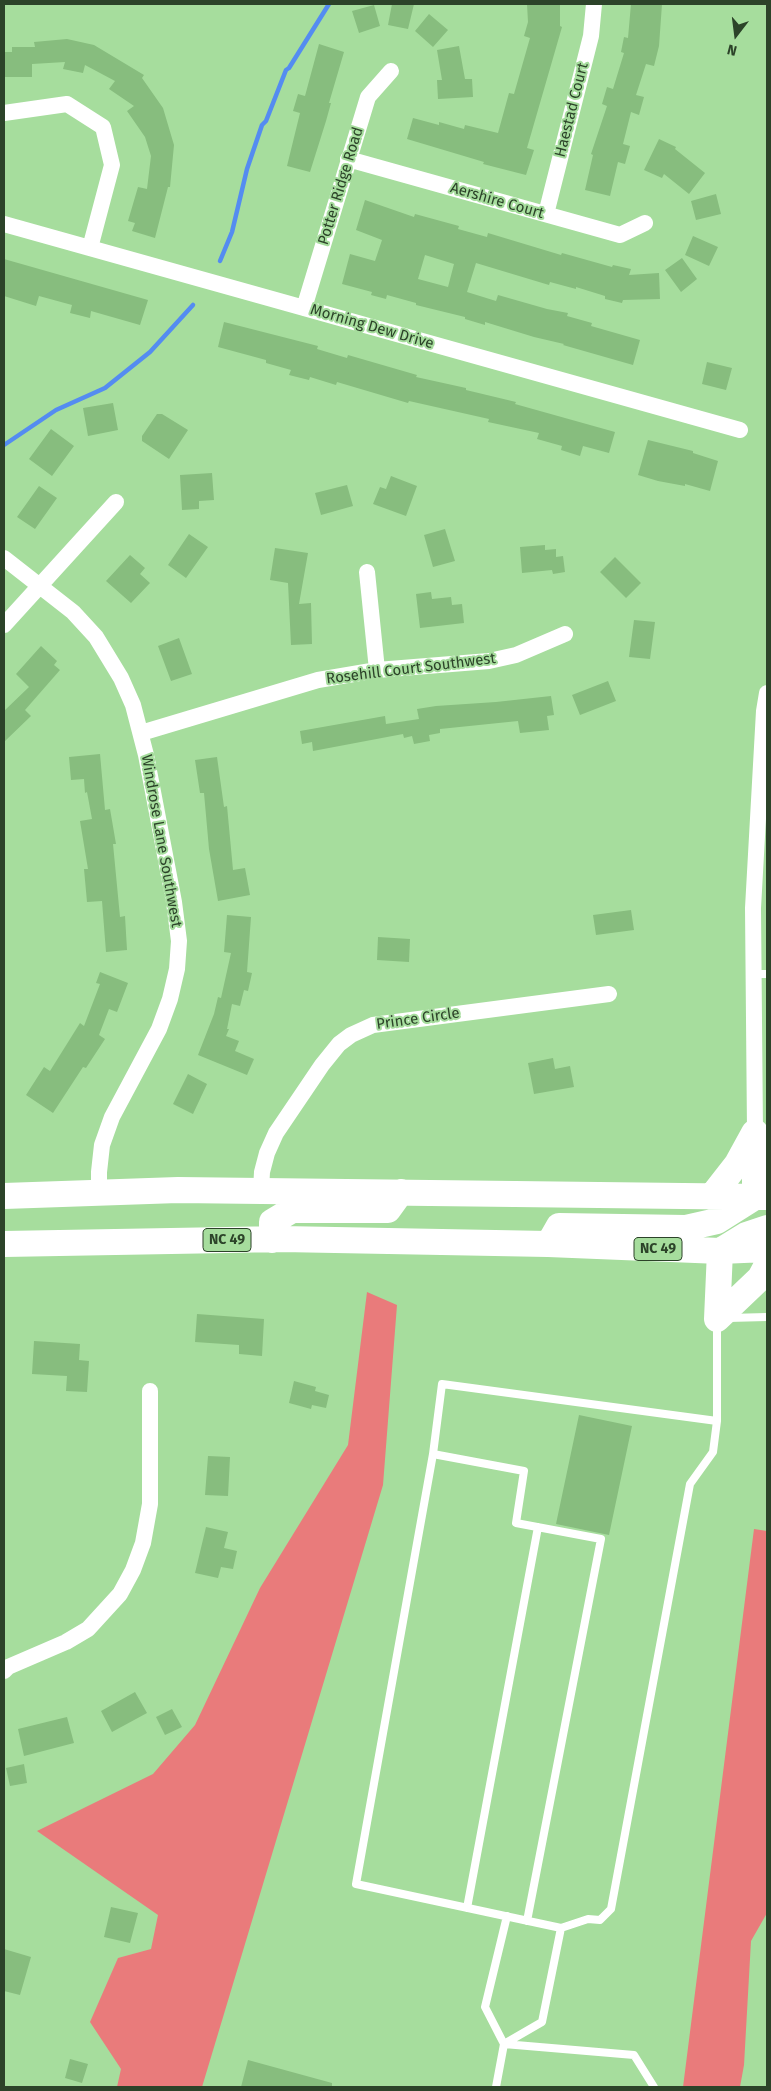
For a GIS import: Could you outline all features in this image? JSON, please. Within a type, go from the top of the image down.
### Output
[{"type":"highway","points":[[712,1196],[737,1164],[755,1132]]},
{"type":"highway","points":[[755,1132],[761,1197]]},
{"type":"highway","points":[[4,1196],[99,1191],[261,1190],[761,1197]]},
{"type":"highway","points":[[272,1240],[272,1222],[292,1210],[388,1210],[401,1192]]},
{"type":"highway","points":[[548,1244],[559,1226],[686,1228],[717,1222],[761,1197]]},
{"type":"highway","points":[[718,1319],[720,1252],[746,1235],[767,1228]]},
{"type":"highway","name":"NC 49","points":[[4,1244],[272,1240],[548,1244],[720,1252],[767,1249]]},
{"type":"highway","points":[[718,1319],[760,1278],[767,1265]]},
{"type":"street","name":"Haestad Court","points":[[546,214],[591,36],[594,4]]},
{"type":"street","name":"Potter Ridge Road","points":[[304,308],[368,97],[391,71]]},
{"type":"street","points":[[4,114],[67,104],[103,127],[112,165],[90,248]]},
{"type":"street","name":"Aershire Court","points":[[348,159],[620,235],[645,223]]},
{"type":"street","name":"Morning Dew Drive","points":[[4,224],[740,430]]},
{"type":"street","points":[[4,625],[116,502]]},
{"type":"street","name":"Windrose Lane Southwest","points":[[4,558],[73,612],[96,637],[121,678],[133,705],[141,733],[174,902],[179,942],[177,969],[170,999],[159,1029],[112,1117],[102,1145],[99,1191]]},
{"type":"street","points":[[367,572],[377,670]]},
{"type":"street","name":"Rosehill Court Southwest","points":[[141,733],[318,680],[377,670],[489,661],[516,655],[565,634]]},
{"type":"street","points":[[755,1132],[760,974],[752,908],[764,711],[767,693]]},
{"type":"street","name":"Prince Circle","points":[[261,1190],[262,1172],[267,1153],[276,1133],[322,1065],[339,1044],[351,1035],[373,1025],[610,994]]},
{"type":"street","points":[[4,1671],[8,1667],[66,1642],[88,1629],[120,1594],[133,1570],[143,1542],[150,1504],[150,1391]]},
{"type":"lane","points":[[717,1421],[442,1384],[433,1454],[356,1884],[561,1928],[588,1919],[600,1920],[611,1909],[690,1484],[713,1452],[717,1421],[718,1319],[767,1317]]},
{"type":"lane","points":[[433,1454],[524,1471],[516,1522],[601,1539],[527,1921]]},
{"type":"lane","points":[[467,1908],[538,1527]]},
{"type":"lane","points":[[496,2087],[504,2044],[485,2007],[507,1916]]},
{"type":"lane","points":[[504,2044],[542,2022],[561,1928]]},
{"type":"lane","points":[[504,2044],[634,2055],[654,2087]]},
{"type":"shaded area","points":[[367,1292],[397,1305],[383,1485],[202,2087],[117,2087],[121,2069],[90,2022],[118,1958],[151,1949],[158,1915],[37,1831],[153,1774],[195,1725],[260,1588],[348,1445]]},
{"type":"shaded area","points":[[754,1529],[767,1531],[767,1913],[751,1941],[744,2065],[740,2087],[683,2087]]},
{"type":"building","points":[[392,4],[414,4],[408,29],[388,25]]},
{"type":"building","points":[[527,4],[560,4],[560,26],[562,27],[527,148],[534,150],[526,175],[483,164],[484,162],[407,139],[413,118],[439,125],[439,122],[464,129],[465,125],[498,133],[509,93],[514,94],[530,38],[524,36],[528,22]]},
{"type":"building","points":[[631,4],[662,4],[659,46],[654,66],[646,64],[636,95],[644,97],[639,115],[631,112],[623,144],[630,146],[625,164],[618,162],[610,196],[585,190],[593,155],[591,154],[607,106],[602,104],[607,87],[613,89],[624,53],[621,52],[624,37],[628,38]]},
{"type":"building","points":[[374,5],[380,26],[359,33],[352,11]]},
{"type":"building","points":[[429,14],[448,30],[433,47],[415,31]]},
{"type":"building","points":[[67,39],[94,45],[144,75],[142,78],[163,108],[174,145],[170,187],[168,187],[155,238],[132,231],[135,223],[128,221],[138,187],[147,189],[151,156],[145,137],[127,111],[134,106],[109,89],[115,81],[85,65],[83,73],[63,69],[65,62],[32,64],[32,77],[4,77],[4,52],[12,52],[12,47],[35,47],[34,42]]},
{"type":"building","points":[[319,44],[344,52],[310,172],[287,166],[300,113],[293,111],[298,94],[305,96]]},
{"type":"building","points":[[459,46],[465,79],[472,79],[473,97],[438,99],[437,80],[442,80],[437,50]]},
{"type":"building","points":[[659,139],[676,147],[675,149],[705,173],[689,194],[664,174],[662,178],[644,170]]},
{"type":"building","points":[[716,194],[721,214],[696,220],[691,201]]},
{"type":"building","points":[[365,200],[414,217],[415,214],[459,226],[458,229],[487,237],[488,233],[561,255],[562,253],[612,267],[613,265],[631,269],[629,275],[659,273],[660,299],[623,300],[622,303],[605,299],[605,296],[576,287],[576,289],[550,282],[549,285],[476,263],[467,292],[496,301],[498,295],[568,313],[567,316],[592,323],[591,326],[640,340],[633,365],[485,322],[485,325],[465,319],[465,317],[416,305],[416,303],[387,295],[386,299],[371,295],[372,292],[342,284],[350,254],[375,261],[382,240],[356,230]],"holes":[[[425,255],[454,264],[448,287],[418,279]]]},
{"type":"building","points":[[693,236],[718,247],[709,266],[685,255]]},
{"type":"building","points":[[682,258],[697,279],[681,292],[665,270]]},
{"type":"building","points":[[4,259],[148,300],[140,325],[91,311],[90,318],[70,313],[72,305],[39,296],[36,306],[4,296]]},
{"type":"building","points":[[224,322],[318,346],[317,349],[347,358],[348,355],[417,375],[416,377],[466,388],[466,390],[516,402],[515,404],[615,432],[609,453],[583,446],[580,456],[561,450],[562,446],[537,439],[539,433],[488,422],[489,419],[409,401],[408,403],[337,382],[336,385],[310,377],[309,380],[289,375],[291,370],[266,363],[266,360],[218,347]]},
{"type":"building","points":[[707,362],[732,368],[726,390],[702,384]]},
{"type":"building","points":[[113,403],[118,430],[88,436],[83,408]]},
{"type":"building","points":[[157,414],[162,414],[188,430],[169,459],[142,441],[142,436]]},
{"type":"building","points":[[51,429],[74,446],[52,476],[29,459]]},
{"type":"building","points":[[648,440],[693,451],[693,453],[718,461],[710,491],[685,484],[685,486],[658,481],[638,475]]},
{"type":"building","points":[[212,473],[214,500],[199,501],[199,509],[182,510],[180,475]]},
{"type":"building","points":[[391,476],[417,486],[406,516],[373,504],[380,487],[386,489]]},
{"type":"building","points":[[347,485],[353,506],[321,515],[315,493]]},
{"type":"building","points":[[39,486],[57,498],[35,529],[17,517]]},
{"type":"building","points":[[445,529],[455,561],[433,567],[424,535]]},
{"type":"building","points":[[189,534],[208,547],[186,578],[168,565]]},
{"type":"building","points":[[545,545],[545,550],[556,549],[556,557],[563,556],[565,572],[553,574],[552,570],[522,573],[520,547]]},
{"type":"building","points":[[275,548],[308,553],[299,604],[311,603],[312,644],[291,645],[288,583],[270,580]]},
{"type":"building","points":[[130,555],[145,568],[140,574],[150,583],[131,603],[106,581]]},
{"type":"building","points":[[615,557],[641,583],[626,598],[600,572]]},
{"type":"building","points":[[431,592],[432,599],[451,597],[452,605],[462,604],[464,623],[420,628],[416,594]]},
{"type":"building","points":[[634,620],[655,622],[650,659],[629,657]]},
{"type":"building","points":[[179,638],[192,674],[171,681],[158,646]]},
{"type":"building","points":[[41,646],[57,661],[54,665],[60,670],[25,710],[31,716],[4,742],[4,711],[29,687],[16,674]]},
{"type":"building","points":[[608,681],[616,701],[580,715],[572,695]]},
{"type":"building","points":[[551,696],[554,715],[547,716],[549,730],[520,733],[518,721],[440,729],[440,733],[429,735],[430,741],[414,744],[412,736],[404,738],[403,734],[313,751],[312,742],[302,744],[300,731],[385,716],[386,724],[419,719],[417,709],[436,706]]},
{"type":"building","points":[[100,754],[105,810],[110,809],[116,844],[113,844],[120,917],[125,916],[127,950],[106,952],[102,901],[87,902],[84,869],[88,869],[80,821],[92,819],[87,792],[85,793],[84,779],[71,780],[69,757]]},
{"type":"building","points":[[217,757],[224,807],[227,806],[233,870],[245,868],[250,895],[218,901],[209,849],[204,793],[200,793],[195,760]]},
{"type":"building","points":[[631,910],[634,930],[596,935],[593,915]]},
{"type":"building","points":[[227,915],[251,917],[247,972],[252,973],[248,991],[244,990],[240,1006],[232,1004],[227,1029],[229,1029],[226,1036],[239,1041],[235,1051],[254,1059],[247,1075],[198,1055],[214,1014],[218,997],[221,998],[231,953],[224,952]]},
{"type":"building","points":[[378,937],[410,939],[409,962],[377,960]]},
{"type":"building","points":[[100,972],[128,983],[117,1012],[109,1009],[99,1035],[105,1039],[86,1068],[83,1067],[53,1113],[26,1095],[44,1067],[50,1071],[80,1023],[84,1026],[100,984],[96,983]]},
{"type":"building","points":[[553,1058],[555,1069],[570,1066],[574,1087],[534,1094],[528,1063]]},
{"type":"building","points":[[188,1074],[207,1084],[193,1114],[173,1104]]},
{"type":"building","points":[[197,1314],[264,1319],[262,1356],[239,1354],[239,1345],[195,1342]]},
{"type":"building","points":[[34,1341],[80,1344],[79,1360],[89,1361],[87,1392],[66,1391],[67,1376],[32,1374]]},
{"type":"building","points":[[294,1381],[316,1387],[315,1391],[329,1395],[326,1408],[312,1405],[311,1409],[289,1403]]},
{"type":"building","points":[[579,1415],[632,1426],[609,1535],[556,1524]]},
{"type":"building","points":[[208,1456],[230,1457],[228,1496],[205,1495]]},
{"type":"building","points":[[206,1527],[228,1532],[224,1548],[237,1551],[233,1569],[221,1567],[218,1578],[195,1573]]},
{"type":"building","points":[[135,1692],[147,1713],[112,1732],[101,1711]]},
{"type":"building","points":[[172,1709],[182,1727],[165,1735],[156,1717]]},
{"type":"building","points":[[67,1717],[74,1743],[24,1756],[18,1729]]},
{"type":"building","points":[[24,1764],[27,1783],[10,1786],[6,1768]]},
{"type":"building","points":[[111,1907],[138,1913],[130,1943],[104,1937]]},
{"type":"building","points":[[4,1949],[31,1957],[20,1995],[4,1991]]},
{"type":"building","points":[[70,2059],[88,2064],[82,2083],[65,2078]]},
{"type":"building","points":[[248,2060],[332,2083],[332,2087],[241,2087]]},
{"type":"waterway","points":[[220,261],[232,232],[247,169],[262,125],[266,121],[286,70],[329,4]]},
{"type":"waterway","points":[[4,445],[56,410],[105,388],[150,352],[193,305]]}]
